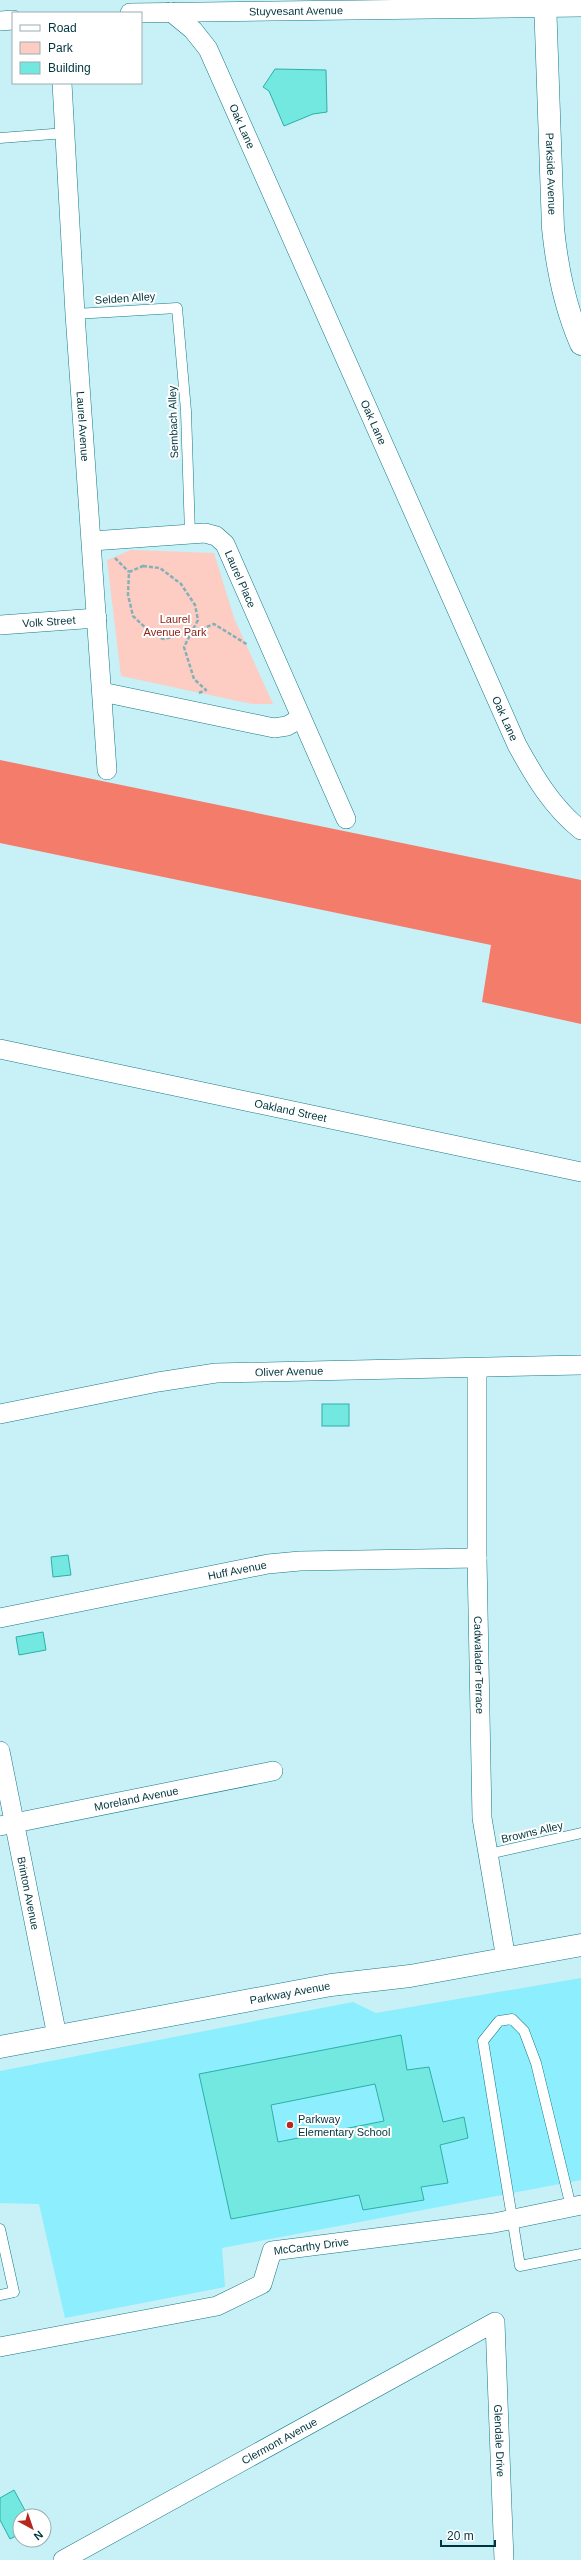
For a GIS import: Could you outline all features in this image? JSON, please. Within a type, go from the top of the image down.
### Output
[{"type":"main road","name":"Parkside Avenue","points":[[545,4],[552,228],[556,260],[566,301],[581,344]]},
{"type":"main road","name":"Parkway Avenue","points":[[0,2046],[331,1985],[410,1976],[581,1945]]},
{"type":"street","name":"Stuyvesant Avenue","points":[[153,9],[545,4],[581,7]]},
{"type":"street","name":"Oak Lane","points":[[153,9],[193,30],[208,49],[517,745],[534,776],[555,805],[581,830]]},
{"type":"street","points":[[0,21],[12,20]]},
{"type":"street","name":"Laurel Avenue","points":[[62,84],[75,314],[107,770]]},
{"type":"street","name":"Laurel Place","points":[[92,541],[205,533],[216,536],[225,544],[346,819]]},
{"type":"street","name":"Volk Street","points":[[0,625],[97,618]]},
{"type":"street","points":[[102,692],[274,728],[287,726],[301,718]]},
{"type":"street","name":"Oakland Street","points":[[0,1049],[581,1172]]},
{"type":"street","name":"Oliver Avenue","points":[[0,1414],[158,1382],[216,1373],[581,1365]]},
{"type":"street","name":"Cadwalader Terrace","points":[[478,1368],[477,1558],[482,1818],[506,1959]]},
{"type":"street","name":"Huff Avenue","points":[[0,1618],[268,1564],[300,1561],[477,1558]]},
{"type":"street","name":"Brinton Avenue","points":[[0,1751],[7,1825],[57,2036]]},
{"type":"street","name":"Moreland Avenue","points":[[7,1825],[274,1771]]},
{"type":"street","name":"McCarthy Drive","points":[[0,2347],[217,2306],[262,2284],[272,2251],[512,2219],[576,2206]]},
{"type":"street","name":"Glendale Drive","points":[[495,2322],[498,2557]]},
{"type":"street","name":"Clermont Avenue","points":[[63,2560],[495,2322]]},
{"type":"lane","points":[[0,138],[66,133]]},
{"type":"lane","name":"Selden Alley","points":[[75,314],[177,308]]},
{"type":"lane","name":"Sembach Alley","points":[[177,308],[186,411],[190,534]]},
{"type":"lane","name":"Browns Alley","points":[[489,1854],[581,1833]]},
{"type":"lane","points":[[576,2206],[536,2063],[524,2031],[512,2019],[499,2021],[483,2041],[520,2266],[581,2254]]},
{"type":"lane","points":[[0,2229],[14,2292],[0,2295]]},
{"type":"path","points":[[196,695],[206,690],[194,679],[184,648],[191,633],[198,620],[195,605],[180,584],[160,568],[143,566],[129,572],[128,595],[133,616],[150,632],[163,639],[191,633],[214,624],[248,645],[252,652]]},
{"type":"shaded area","points":[[0,760],[581,880],[581,1024],[482,1002],[491,945],[0,843]]},
{"type":"shaded area","name":"Parkway Elementary School","points":[[581,1978],[581,2180],[222,2248],[225,2287],[65,2318],[39,2204],[0,2203],[0,2071],[353,2002],[376,2013]]},
{"type":"green space","name":"Laurel Avenue Park","points":[[131,550],[214,553],[234,618],[273,704],[252,704],[121,676],[107,560]]},
{"type":"building","points":[[275,69],[326,70],[327,112],[313,114],[284,126],[269,91],[263,87]]},
{"type":"building","points":[[322,1404],[349,1404],[349,1426],[322,1426]]},
{"type":"building","points":[[68,1555],[71,1575],[53,1577],[51,1557]]},
{"type":"building","points":[[43,1632],[46,1650],[19,1655],[16,1637]]},
{"type":"building","name":"Parkway Elementary School","points":[[401,2035],[407,2070],[429,2067],[443,2122],[464,2117],[468,2138],[440,2145],[448,2183],[421,2187],[424,2200],[363,2210],[359,2195],[231,2219],[199,2074]],"holes":[[[375,2084],[384,2121],[278,2142],[271,2105]]]},
{"type":"building","points":[[14,2490],[24,2508],[12,2508],[12,2538],[10,2539],[0,2520],[0,2498]]},
{"type":"place","name":"Parkway Elementary School","points":[[290,2125]]}]
